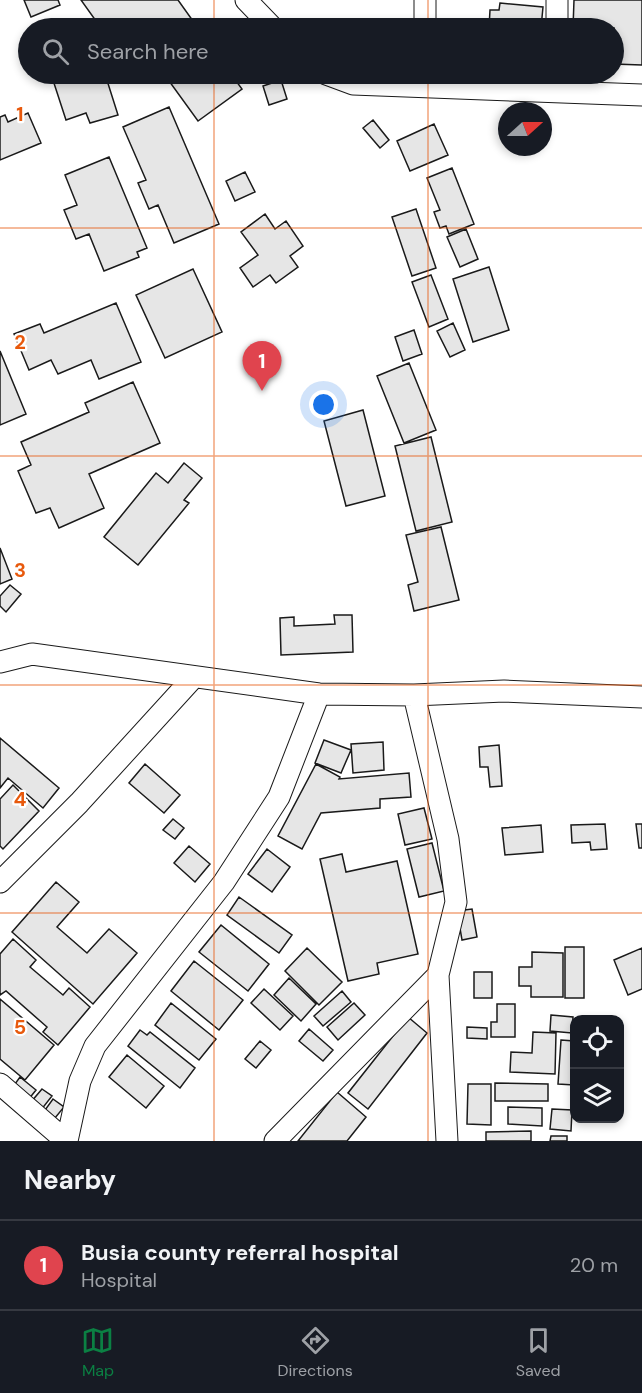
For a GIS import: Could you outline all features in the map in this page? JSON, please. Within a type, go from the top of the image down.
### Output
[{"type":"street","points":[[246,0],[263,18]]},
{"type":"street","points":[[425,0],[425,18]]},
{"type":"street","points":[[557,0],[557,18]]},
{"type":"street","points":[[563,84],[642,95]]},
{"type":"street","points":[[0,662],[32,654],[319,694],[414,695],[504,691],[642,697]]},
{"type":"street","points":[[0,882],[79,803],[193,678]]},
{"type":"street","points":[[0,1084],[67,1141],[80,1081],[95,1046],[224,882],[279,797],[319,694]]},
{"type":"street","points":[[414,695],[448,840],[456,902],[438,975],[447,1141]]},
{"type":"street","points":[[275,1141],[438,975]]},
{"type":"building","points":[[24,0],[58,0],[60,5],[31,17]]},
{"type":"building","points":[[81,0],[178,0],[191,18],[94,18]]},
{"type":"building","points":[[574,0],[642,0],[642,65],[624,64],[624,18],[573,18]]},
{"type":"building","points":[[500,3],[543,7],[542,18],[490,18],[490,10],[499,10]]},
{"type":"building","points":[[54,84],[108,84],[118,115],[90,123],[86,113],[66,120]]},
{"type":"building","points":[[171,84],[238,84],[242,89],[198,121]]},
{"type":"building","points":[[282,84],[287,99],[269,105],[263,86]]},
{"type":"building","points":[[169,107],[219,224],[174,243],[158,205],[149,209],[138,183],[146,180],[123,127]]},
{"type":"building","points":[[28,113],[41,143],[0,160],[0,117],[5,115],[8,122]]},
{"type":"building","points":[[373,120],[389,140],[380,148],[363,128]]},
{"type":"building","points":[[434,124],[448,155],[410,171],[397,141]]},
{"type":"building","points":[[109,157],[147,248],[137,252],[139,257],[104,271],[89,234],[76,239],[64,210],[77,205],[65,175]]},
{"type":"building","points":[[452,168],[474,224],[449,234],[446,226],[440,228],[434,212],[440,210],[427,178]]},
{"type":"building","points":[[245,172],[255,192],[235,201],[226,181]]},
{"type":"building","points":[[416,209],[436,268],[412,276],[392,217]]},
{"type":"building","points":[[265,214],[275,229],[286,221],[303,246],[290,256],[298,267],[276,283],[270,275],[253,287],[240,268],[258,255],[241,232]]},
{"type":"building","points":[[466,229],[478,259],[460,267],[447,237]]},
{"type":"building","points":[[489,267],[509,330],[473,342],[453,279]]},
{"type":"building","points":[[193,269],[222,332],[165,358],[136,295]]},
{"type":"building","points":[[431,275],[448,319],[429,327],[412,282]]},
{"type":"building","points":[[116,303],[141,362],[99,379],[91,360],[58,374],[51,360],[29,370],[14,334],[40,324],[44,333]]},
{"type":"building","points":[[453,323],[465,350],[450,357],[437,331]]},
{"type":"building","points":[[414,330],[422,354],[403,361],[395,337]]},
{"type":"building","points":[[0,351],[26,414],[0,425]]},
{"type":"building","points":[[409,363],[436,430],[404,443],[377,376]]},
{"type":"building","points":[[133,382],[160,443],[89,474],[104,508],[59,528],[50,508],[36,513],[18,471],[31,465],[21,442],[89,412],[85,403]]},
{"type":"building","points":[[363,410],[385,496],[346,506],[324,421]]},
{"type":"building","points":[[431,437],[452,522],[416,531],[395,446]]},
{"type":"building","points":[[184,463],[202,478],[184,500],[189,503],[138,565],[104,537],[156,473],[168,483]]},
{"type":"building","points":[[441,527],[459,600],[414,611],[408,585],[418,582],[406,535]]},
{"type":"building","points":[[0,548],[12,579],[0,584]]},
{"type":"building","points":[[10,585],[21,594],[6,612],[0,606],[0,596]]},
{"type":"building","points":[[334,615],[352,615],[353,652],[281,655],[280,618],[294,617],[294,626],[335,624]]},
{"type":"building","points":[[0,738],[59,788],[43,808],[8,778],[0,788]]},
{"type":"building","points":[[324,740],[351,750],[341,773],[315,763]]},
{"type":"building","points":[[383,742],[384,770],[353,773],[351,744]]},
{"type":"building","points":[[499,745],[502,786],[490,787],[488,767],[480,767],[479,747]]},
{"type":"building","points":[[145,764],[180,795],[164,813],[129,783]]},
{"type":"building","points":[[316,764],[340,777],[339,779],[409,773],[411,797],[380,799],[380,808],[321,813],[302,849],[278,836]]},
{"type":"building","points":[[13,785],[39,811],[3,849],[0,846],[0,799]]},
{"type":"building","points":[[424,808],[432,839],[405,845],[398,814]]},
{"type":"building","points":[[173,819],[184,828],[175,839],[163,830]]},
{"type":"building","points":[[605,824],[607,849],[591,850],[590,842],[572,843],[571,825]]},
{"type":"building","points":[[636,824],[642,824],[642,848],[639,848]]},
{"type":"building","points":[[541,825],[543,852],[505,855],[502,828]]},
{"type":"building","points":[[432,843],[444,891],[419,897],[407,849]]},
{"type":"building","points":[[189,846],[210,864],[195,882],[174,863]]},
{"type":"building","points":[[267,849],[290,867],[272,892],[248,874]]},
{"type":"building","points":[[342,854],[346,872],[397,861],[418,954],[377,963],[379,974],[348,981],[320,859]]},
{"type":"building","points":[[56,882],[79,902],[57,927],[87,953],[109,929],[137,953],[93,1004],[12,932]]},
{"type":"building","points":[[239,897],[292,935],[279,953],[227,915]]},
{"type":"building","points":[[472,909],[477,937],[462,940],[457,911]]},
{"type":"building","points":[[221,925],[269,964],[248,991],[199,952]]},
{"type":"building","points":[[13,939],[36,960],[30,967],[63,995],[69,988],[90,1007],[58,1045],[43,1032],[47,1027],[6,991],[0,995],[0,954]]},
{"type":"building","points":[[565,947],[584,947],[584,998],[565,998]]},
{"type":"building","points":[[307,948],[342,982],[319,1005],[285,971]]},
{"type":"building","points":[[642,948],[642,989],[628,995],[614,960]]},
{"type":"building","points":[[532,952],[563,953],[563,997],[531,997],[531,986],[519,986],[519,967],[532,967]]},
{"type":"building","points":[[194,961],[243,1000],[219,1030],[171,991]]},
{"type":"building","points":[[474,972],[492,972],[492,998],[474,998]]},
{"type":"building","points":[[289,978],[316,1004],[301,1021],[274,995]]},
{"type":"building","points":[[264,989],[293,1016],[280,1030],[251,1003]]},
{"type":"building","points":[[342,991],[351,1002],[323,1026],[314,1016]]},
{"type":"building","points":[[0,999],[54,1045],[25,1080],[0,1059]]},
{"type":"building","points":[[171,1003],[216,1039],[199,1060],[155,1025]]},
{"type":"building","points":[[354,1003],[365,1015],[338,1040],[327,1027]]},
{"type":"building","points":[[497,1004],[515,1004],[515,1037],[491,1037],[491,1022],[497,1022]]},
{"type":"building","points":[[551,1015],[570,1017],[570,1033],[550,1031]]},
{"type":"building","points":[[408,1017],[427,1033],[368,1109],[348,1093]]},
{"type":"building","points":[[467,1027],[487,1028],[487,1039],[467,1038]]},
{"type":"building","points":[[309,1029],[333,1050],[323,1061],[299,1041]]},
{"type":"building","points":[[140,1030],[147,1035],[150,1032],[195,1068],[180,1088],[128,1046]]},
{"type":"building","points":[[533,1032],[556,1033],[555,1074],[510,1072],[511,1052],[532,1053]]},
{"type":"building","points":[[561,1040],[570,1041],[570,1085],[558,1084]]},
{"type":"building","points":[[260,1041],[271,1050],[256,1068],[245,1059]]},
{"type":"building","points":[[127,1055],[164,1086],[146,1108],[109,1077]]},
{"type":"building","points":[[20,1077],[36,1090],[28,1100],[12,1088]]},
{"type":"building","points":[[495,1083],[548,1084],[548,1101],[495,1101]]},
{"type":"building","points":[[468,1084],[491,1084],[491,1125],[467,1124]]},
{"type":"building","points":[[42,1089],[52,1096],[41,1110],[31,1102]]},
{"type":"building","points":[[337,1092],[366,1117],[347,1141],[298,1141]]},
{"type":"building","points":[[53,1099],[64,1107],[55,1118],[45,1110]]},
{"type":"building","points":[[508,1107],[542,1108],[542,1126],[508,1124]]},
{"type":"building","points":[[552,1109],[570,1110],[571,1131],[550,1129]]},
{"type":"building","points":[[531,1131],[531,1141],[486,1141],[486,1132]]},
{"type":"building","points":[[551,1136],[567,1136],[567,1141],[550,1141]]},
{"type":"place","name":"Busia county referral hospital","points":[[262,391]]}]
